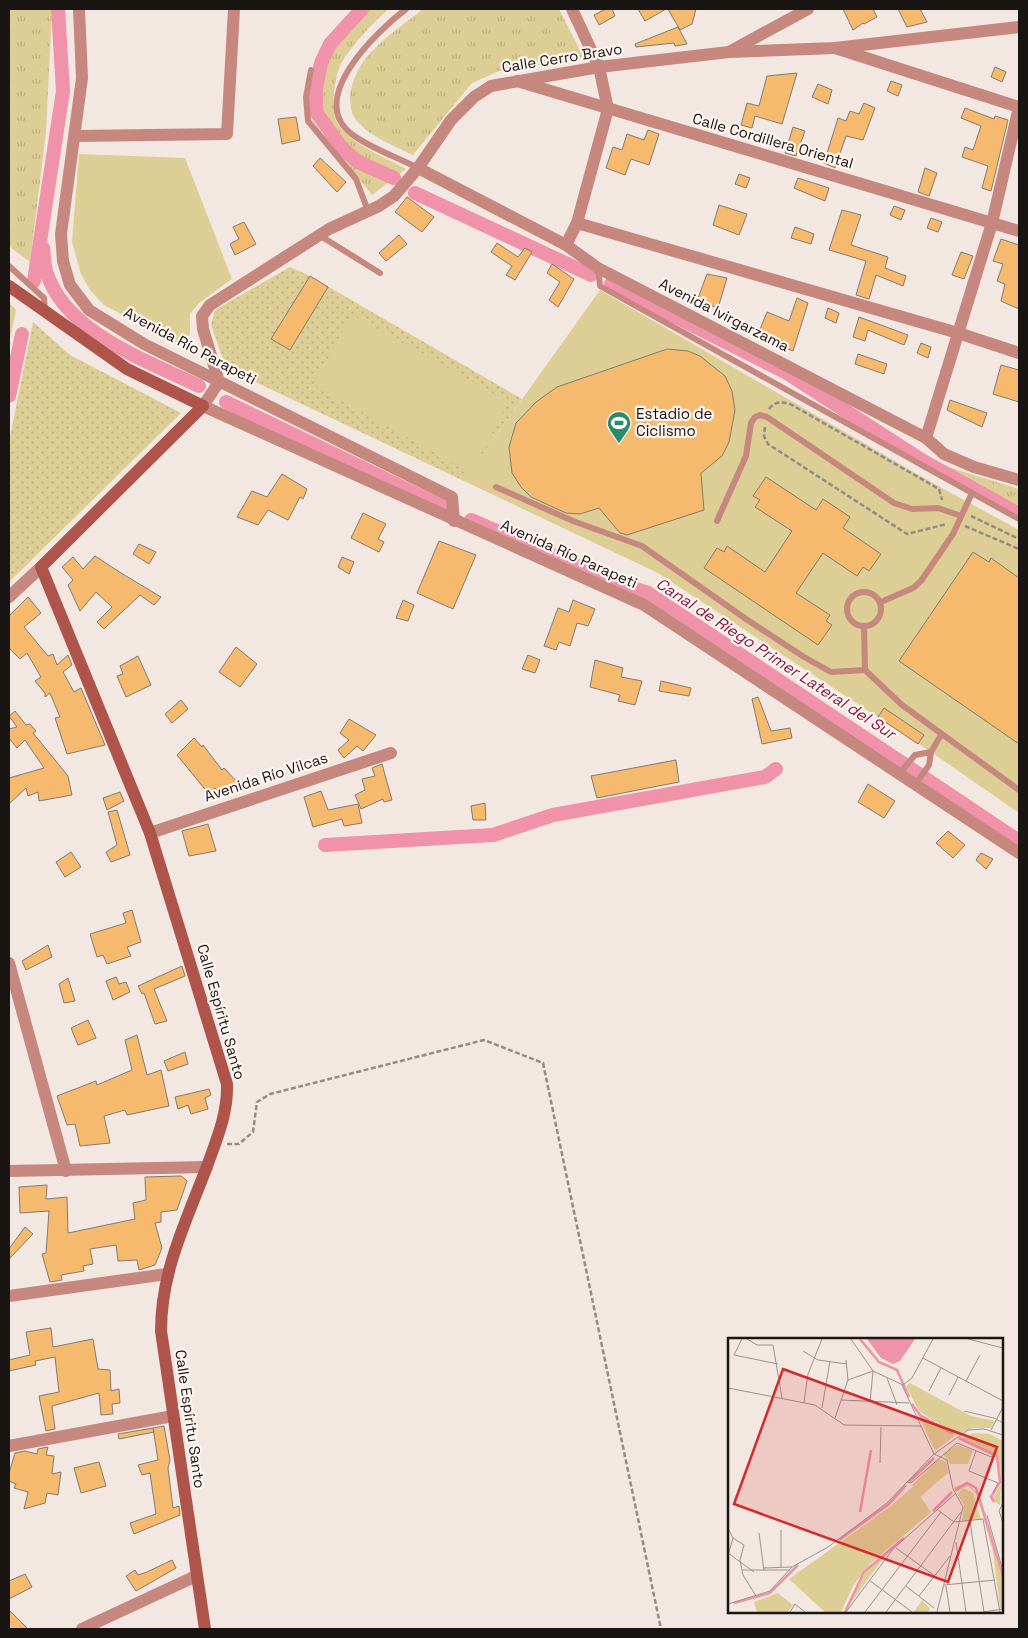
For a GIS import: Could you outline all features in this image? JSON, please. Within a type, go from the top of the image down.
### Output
[{"type":"main road","name":"Avenida Río Parapeti","points":[[9,286],[127,369],[202,406]]},
{"type":"main road","points":[[41,567],[202,406]]},
{"type":"main road","name":"Calle Espíritu Santo","points":[[41,567],[150,832],[227,1084],[227,1104],[216,1144],[166,1274],[161,1303],[161,1331],[205,1629]]},
{"type":"street","name":"Avenida Río Parapeti","points":[[79,9],[82,78],[76,136],[61,234],[63,260],[70,285],[89,310],[144,344],[452,497],[454,521]]},
{"type":"street","points":[[76,136],[227,134],[234,9]]},
{"type":"street","points":[[566,245],[577,223],[608,110],[599,67],[572,9]]},
{"type":"street","points":[[729,52],[808,9]]},
{"type":"street","name":"Calle Cerro Bravo","points":[[219,382],[203,329],[202,316],[210,305],[319,235],[394,196],[418,168],[451,120],[474,97],[491,86],[599,67],[729,52],[836,48],[1019,27]]},
{"type":"street","points":[[836,48],[1019,107],[992,223],[926,438]]},
{"type":"street","name":"Calle Cordillera Oriental","points":[[517,81],[608,110],[1019,231]]},
{"type":"street","name":"Avenida Ivirgarzama","points":[[418,168],[566,245],[598,268],[926,438],[944,454],[974,466],[1019,480]]},
{"type":"street","points":[[577,223],[958,333],[1019,353]]},
{"type":"street","points":[[202,406],[219,382]]},
{"type":"street","name":"Avenida Río Parapeti","points":[[202,406],[644,605],[1019,853]]},
{"type":"street","points":[[9,596],[41,567]]},
{"type":"street","name":"Avenida Río Vilcas","points":[[150,832],[391,753]]},
{"type":"street","points":[[9,964],[66,1171]]},
{"type":"street","points":[[9,1171],[206,1167]]},
{"type":"street","points":[[9,1296],[166,1274]]},
{"type":"street","points":[[9,1446],[173,1416]]},
{"type":"street","points":[[82,1629],[196,1576]]},
{"type":"lane","points":[[406,9],[367,44],[352,62],[345,74],[338,97],[338,111],[343,124],[352,135],[418,168]]},
{"type":"lane","points":[[310,70],[306,97],[308,121],[356,179],[368,211]]},
{"type":"lane","points":[[319,235],[380,273]]},
{"type":"lane","points":[[9,266],[44,298],[44,312]]},
{"type":"lane","points":[[598,268],[600,286],[1019,519]]},
{"type":"lane","points":[[717,521],[746,456],[751,424],[755,417],[760,415],[767,417],[894,503],[912,508],[938,508],[961,516]]},
{"type":"lane","points":[[496,488],[573,521],[642,546],[746,619],[804,657],[832,672],[866,670]]},
{"type":"lane","points":[[880,602],[914,588],[953,534],[972,493]]},
{"type":"lane","points":[[867,592],[877,597],[882,608],[878,619],[864,626],[854,623],[848,614],[848,603],[856,594],[867,592]]},
{"type":"lane","points":[[864,626],[866,670],[902,705],[1019,790]]},
{"type":"lane","points":[[915,785],[929,765],[931,752],[941,734]]},
{"type":"lane","points":[[899,774],[915,755],[931,752]]},
{"type":"path","points":[[942,524],[964,525],[1019,549]]},
{"type":"path","points":[[216,1144],[238,1144],[253,1132],[257,1102],[270,1094],[484,1040],[543,1063],[661,1629]]},
{"type":"green space","points":[[9,9],[52,9],[46,133],[30,262],[9,246]]},
{"type":"green space","points":[[357,9],[389,9],[348,52],[340,66],[334,97],[336,121],[353,139],[406,169],[372,195],[336,151],[318,120],[330,45]]},
{"type":"green space","points":[[423,9],[559,9],[584,58],[499,71],[472,83],[413,155],[384,141],[364,128],[353,114],[350,105],[350,95],[356,75],[367,57],[385,39]]},
{"type":"green space","points":[[79,154],[185,158],[232,279],[199,303],[190,314],[190,334],[181,346],[104,305],[90,290],[81,274],[72,242]]},
{"type":"green space","points":[[290,267],[310,276],[522,399],[464,481],[226,368],[211,325],[215,310]]},
{"type":"green space","points":[[600,290],[931,482],[1019,530],[1019,813],[931,752],[658,573],[464,481],[469,472],[313,385],[352,315],[509,402],[473,468]]},
{"type":"green space","points":[[9,303],[16,310],[9,344]]},
{"type":"green space","points":[[33,322],[70,355],[181,413],[9,582],[9,442]]},
{"type":"green space","points":[[932,462],[1019,489],[1019,509]]},
{"type":"building","points":[[606,9],[612,9],[615,16],[599,25],[594,15]]},
{"type":"building","points":[[638,9],[666,9],[645,21]]},
{"type":"building","points":[[668,9],[696,9],[692,24],[680,30]]},
{"type":"building","points":[[843,9],[873,9],[877,17],[853,30]]},
{"type":"building","points":[[898,9],[920,9],[927,22],[907,27]]},
{"type":"building","points":[[678,27],[687,44],[675,46],[674,43],[636,47],[635,44]]},
{"type":"building","points":[[995,67],[1006,72],[1002,82],[991,77]]},
{"type":"building","points":[[797,73],[782,124],[755,116],[752,128],[741,125],[747,103],[759,106],[767,76]]},
{"type":"building","points":[[891,81],[902,85],[898,96],[887,91]]},
{"type":"building","points":[[818,84],[832,90],[828,104],[812,97]]},
{"type":"building","points":[[864,103],[875,108],[863,140],[846,136],[835,168],[824,163],[838,118],[846,121],[850,111],[859,114]]},
{"type":"building","points":[[965,108],[994,119],[995,116],[1008,120],[991,191],[982,188],[988,166],[962,157],[965,147],[973,150],[981,126],[961,118]]},
{"type":"building","points":[[296,117],[300,140],[282,144],[278,119]]},
{"type":"building","points":[[793,127],[805,131],[796,156],[785,153]]},
{"type":"building","points":[[648,130],[659,134],[649,165],[631,159],[625,175],[606,168],[613,147],[622,150],[627,134],[644,140]]},
{"type":"building","points":[[320,158],[346,182],[337,192],[313,166]]},
{"type":"building","points":[[925,168],[937,173],[929,196],[918,192]]},
{"type":"building","points":[[739,174],[750,178],[746,188],[735,184]]},
{"type":"building","points":[[798,178],[829,188],[825,201],[794,188]]},
{"type":"building","points":[[407,197],[434,217],[422,232],[395,212]]},
{"type":"building","points":[[719,205],[747,214],[739,235],[713,225]]},
{"type":"building","points":[[894,206],[905,210],[901,220],[890,215]]},
{"type":"building","points":[[842,210],[861,215],[851,245],[888,257],[885,268],[906,276],[903,286],[876,275],[869,299],[856,295],[866,261],[829,250]]},
{"type":"building","points":[[931,218],[942,222],[938,232],[927,228]]},
{"type":"building","points":[[244,222],[256,244],[235,255],[230,244],[239,239],[233,227]]},
{"type":"building","points":[[795,227],[814,234],[811,244],[791,238]]},
{"type":"building","points":[[399,235],[407,244],[386,261],[379,253]]},
{"type":"building","points":[[1001,239],[1019,245],[1019,309],[1001,301],[1005,284],[997,281],[1003,264],[993,261]]},
{"type":"building","points":[[497,243],[518,257],[525,248],[532,252],[515,280],[506,275],[512,266],[491,252]]},
{"type":"building","points":[[961,252],[973,256],[964,279],[952,275]]},
{"type":"building","points":[[552,264],[574,279],[558,307],[549,300],[560,282],[547,273]]},
{"type":"building","points":[[707,274],[727,278],[718,308],[697,301]]},
{"type":"building","points":[[310,276],[328,287],[290,350],[271,339]]},
{"type":"building","points":[[797,298],[808,303],[793,351],[781,346],[783,341],[759,332],[767,312],[789,321]]},
{"type":"building","points":[[828,308],[839,313],[836,323],[825,318]]},
{"type":"building","points":[[859,317],[908,335],[904,345],[868,330],[865,341],[853,337]]},
{"type":"building","points":[[921,343],[931,347],[928,358],[917,353]]},
{"type":"building","name":"Estadio de Ciclismo","points":[[667,349],[688,351],[700,356],[725,376],[732,391],[735,410],[729,442],[722,456],[701,473],[704,510],[627,535],[620,533],[599,508],[580,514],[566,513],[531,497],[521,487],[512,473],[509,447],[516,423],[536,402],[557,387]]},
{"type":"building","points":[[858,354],[887,364],[884,374],[855,364]]},
{"type":"building","points":[[1001,365],[1019,370],[1019,402],[993,394]]},
{"type":"building","points":[[950,400],[987,413],[982,427],[947,410]]},
{"type":"building","points":[[282,474],[307,489],[303,499],[300,497],[288,520],[268,510],[258,525],[237,517],[252,491],[267,497]]},
{"type":"building","points":[[766,477],[816,510],[823,499],[850,517],[843,528],[881,554],[869,571],[863,567],[857,576],[823,553],[796,593],[830,615],[826,621],[832,625],[818,645],[704,568],[717,548],[724,552],[727,546],[765,572],[792,531],[755,507],[760,500],[753,496]]},
{"type":"building","points":[[363,513],[386,524],[378,539],[384,542],[379,552],[351,538]]},
{"type":"building","points":[[439,541],[476,555],[453,609],[417,593]]},
{"type":"building","points":[[139,544],[156,552],[149,564],[133,554]]},
{"type":"building","points":[[973,552],[989,562],[991,558],[1019,578],[1019,744],[899,661]]},
{"type":"building","points":[[95,556],[161,597],[154,605],[140,595],[104,629],[97,622],[112,607],[96,592],[80,611],[68,585],[73,580],[62,567],[73,557],[83,569]]},
{"type":"building","points":[[342,557],[354,562],[349,574],[338,567]]},
{"type":"building","points":[[28,597],[41,613],[24,627],[48,656],[53,654],[57,665],[68,655],[72,665],[63,672],[74,692],[81,688],[105,745],[67,754],[55,718],[60,717],[50,693],[45,697],[45,693],[35,681],[41,677],[27,653],[20,659],[9,648],[9,616]]},
{"type":"building","points":[[403,600],[414,605],[408,621],[396,618]]},
{"type":"building","points":[[573,600],[595,609],[588,626],[577,623],[570,646],[559,642],[556,650],[544,646],[558,608],[569,612]]},
{"type":"building","points":[[236,647],[257,664],[240,687],[219,672]]},
{"type":"building","points":[[528,655],[540,660],[535,673],[522,669]]},
{"type":"building","points":[[138,656],[151,685],[126,697],[117,676],[123,674],[120,666]]},
{"type":"building","points":[[595,660],[623,668],[621,677],[642,681],[635,705],[618,701],[620,695],[590,687]]},
{"type":"building","points":[[661,681],[691,688],[689,696],[659,691]]},
{"type":"building","points":[[758,697],[771,731],[790,728],[792,738],[762,744],[752,699]]},
{"type":"building","points":[[181,700],[188,709],[172,723],[165,714]]},
{"type":"building","points":[[884,708],[924,735],[918,744],[878,717]]},
{"type":"building","points":[[15,711],[26,725],[30,724],[36,731],[33,733],[68,776],[72,795],[39,801],[38,792],[28,796],[26,788],[9,804],[9,778],[44,768],[25,740],[17,748],[9,738],[9,729],[17,727],[9,716]]},
{"type":"building","points":[[349,719],[376,735],[363,751],[357,746],[344,758],[338,750],[349,740],[340,733]]},
{"type":"building","points":[[194,738],[202,747],[203,745],[222,770],[224,768],[238,783],[224,797],[215,788],[208,793],[177,755]]},
{"type":"building","points":[[676,760],[679,782],[597,798],[591,776]]},
{"type":"building","points":[[382,764],[392,800],[384,802],[383,799],[361,809],[355,795],[365,790],[362,779],[375,776],[372,768]]},
{"type":"building","points":[[868,784],[895,801],[884,818],[858,802]]},
{"type":"building","points":[[321,791],[328,810],[358,804],[362,823],[344,826],[342,819],[313,827],[304,797]]},
{"type":"building","points":[[120,792],[124,801],[107,810],[103,798]]},
{"type":"building","points":[[485,803],[486,820],[473,820],[471,806]]},
{"type":"building","points":[[117,810],[130,855],[111,862],[106,852],[117,845],[108,812]]},
{"type":"building","points":[[208,824],[216,851],[189,856],[182,831]]},
{"type":"building","points":[[948,831],[965,845],[953,858],[936,843]]},
{"type":"building","points":[[71,852],[81,867],[65,877],[56,862]]},
{"type":"building","points":[[981,853],[993,859],[986,869],[976,860]]},
{"type":"building","points":[[132,910],[141,942],[127,947],[131,956],[107,964],[103,955],[97,957],[90,934],[126,923],[123,913]]},
{"type":"building","points":[[48,945],[52,957],[26,970],[22,961]]},
{"type":"building","points":[[182,966],[185,976],[154,989],[167,1021],[155,1024],[144,993],[142,994],[138,986]]},
{"type":"building","points":[[116,977],[119,984],[126,982],[130,992],[113,1000],[106,981]]},
{"type":"building","points":[[68,978],[75,1001],[64,1003],[59,984]]},
{"type":"building","points":[[88,1020],[96,1038],[78,1045],[71,1028]]},
{"type":"building","points":[[137,1035],[147,1075],[161,1070],[169,1106],[127,1115],[125,1110],[104,1116],[110,1143],[80,1146],[75,1124],[67,1125],[57,1096],[96,1081],[97,1085],[132,1070],[125,1040]]},
{"type":"building","points":[[185,1052],[188,1064],[168,1071],[164,1061]]},
{"type":"building","points":[[209,1089],[211,1095],[205,1098],[208,1109],[191,1114],[188,1105],[178,1109],[175,1097]]},
{"type":"building","points":[[181,1176],[187,1181],[177,1210],[161,1212],[161,1222],[155,1223],[162,1248],[155,1265],[139,1270],[137,1260],[118,1261],[116,1245],[90,1249],[93,1264],[83,1266],[84,1271],[61,1275],[62,1280],[50,1282],[42,1254],[46,1253],[49,1211],[20,1213],[19,1187],[47,1185],[46,1199],[67,1197],[68,1233],[135,1219],[133,1203],[146,1200],[145,1177]]},
{"type":"building","points":[[25,1227],[33,1234],[10,1258],[9,1249]]},
{"type":"building","points":[[51,1328],[53,1347],[93,1339],[98,1369],[110,1370],[111,1391],[119,1389],[120,1403],[112,1404],[113,1414],[101,1415],[99,1393],[52,1406],[55,1429],[46,1431],[39,1396],[59,1392],[55,1357],[35,1361],[36,1365],[9,1371],[9,1360],[30,1355],[26,1332]]},
{"type":"building","points":[[164,1426],[170,1460],[168,1468],[173,1508],[179,1506],[180,1515],[134,1534],[130,1523],[156,1514],[150,1473],[142,1475],[138,1465],[158,1460],[153,1428]]},
{"type":"building","points":[[153,1428],[154,1432],[119,1439],[118,1434]]},
{"type":"building","points":[[48,1447],[46,1455],[54,1456],[52,1474],[61,1472],[58,1495],[47,1493],[45,1503],[24,1509],[28,1492],[14,1488],[16,1484],[9,1481],[9,1473],[15,1453],[25,1451],[37,1454],[38,1449]]},
{"type":"building","points":[[99,1462],[106,1486],[81,1493],[74,1468]]},
{"type":"building","points":[[172,1560],[176,1568],[136,1591],[126,1576],[135,1570],[138,1575],[147,1572]]},
{"type":"building","points":[[25,1574],[32,1587],[9,1599],[9,1581]]},
{"type":"building","points":[[9,1610],[28,1629],[9,1629]]},
{"type":"waterway","points":[[34,281],[63,91],[58,9]]},
{"type":"waterway","points":[[362,9],[330,44],[321,63],[316,89],[316,112],[342,148],[358,162],[394,178]]},
{"type":"waterway","points":[[415,193],[591,275]]},
{"type":"waterway","name":"Canal de Riego Primer Lateral del Sur","points":[[43,248],[46,271],[56,293],[70,311],[89,328],[132,355],[199,386]]},
{"type":"waterway","points":[[611,284],[787,373],[923,461],[1019,514]]},
{"type":"waterway","points":[[9,396],[22,334]]},
{"type":"waterway","name":"Canal de Riego Primer Lateral del Sur","points":[[226,402],[450,510]]},
{"type":"waterway","name":"Canal de Riego Primer Lateral del Sur","points":[[471,520],[617,583],[648,593],[1019,841]]},
{"type":"waterway","points":[[325,845],[493,835],[553,815],[765,777],[776,769]]},
{"type":"place","name":"Estadio de Ciclismo","points":[[619,444]]}]
